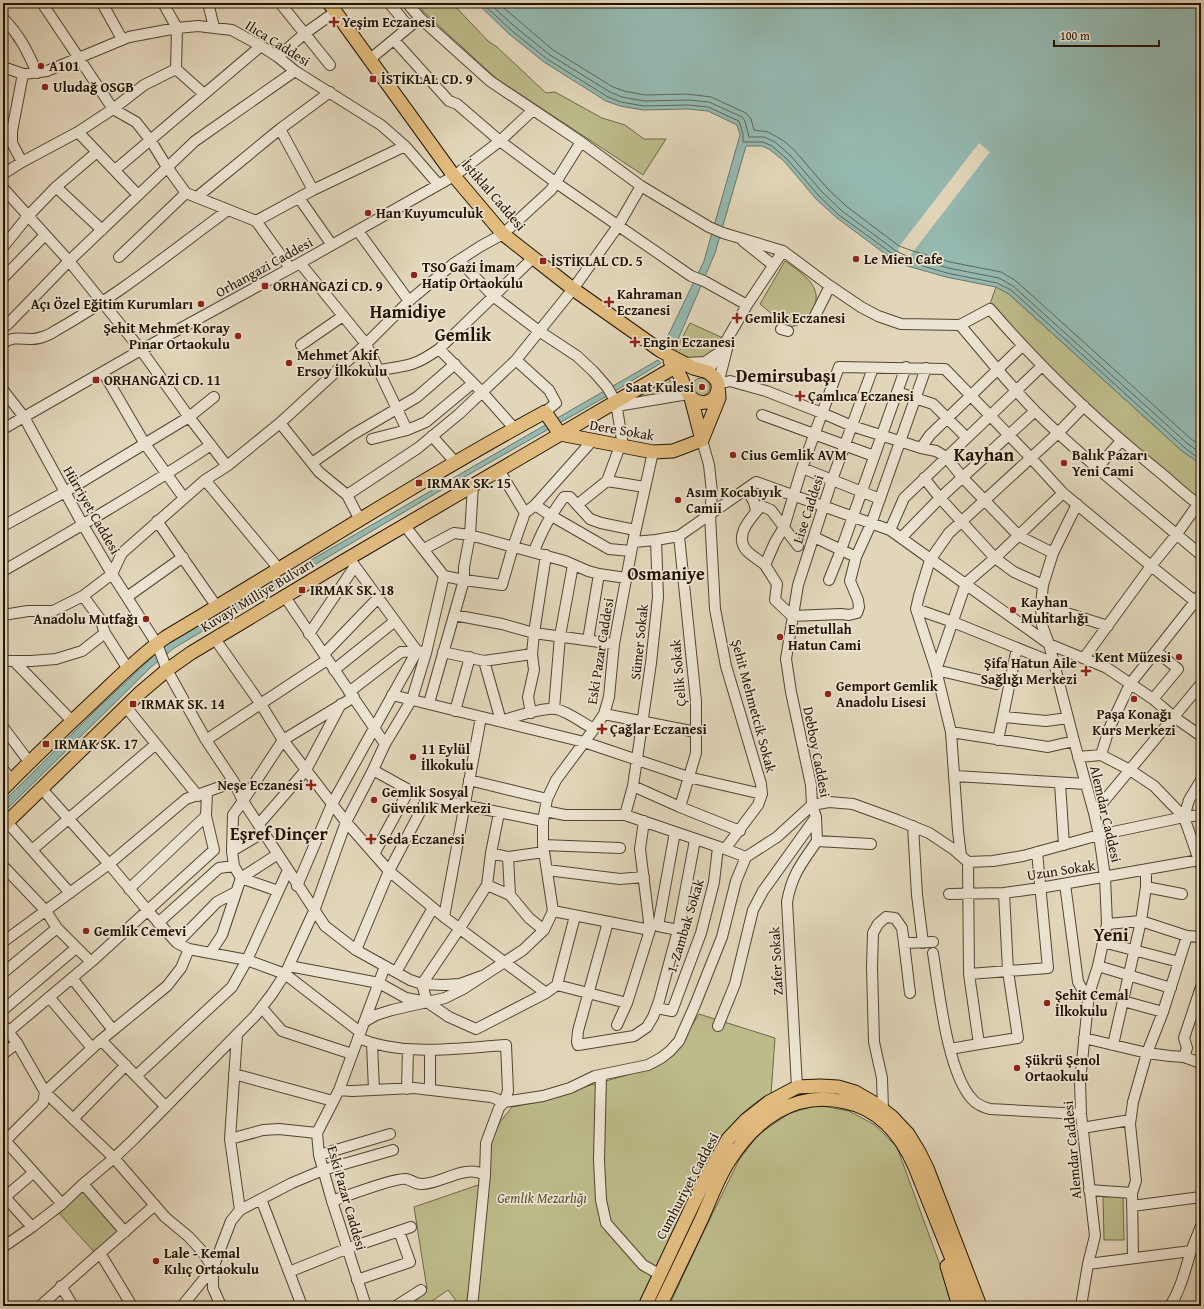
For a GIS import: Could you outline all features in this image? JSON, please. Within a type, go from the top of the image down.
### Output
[{"type":"main road","name":"İstiklal Caddesi","points":[[332,7],[454,176],[503,234],[573,289],[670,358],[706,372]]},
{"type":"main road","points":[[553,423],[612,400],[670,358],[688,393],[702,440]]},
{"type":"main road","points":[[702,440],[719,398],[718,384],[713,375],[706,372],[692,374],[688,379],[688,393],[696,402],[701,403],[709,402],[717,394],[718,384]]},
{"type":"main road","name":"Kuvayi Milliye Bulvarı","points":[[5,824],[126,707],[162,657],[217,607],[514,429],[553,423]]},
{"type":"main road","name":"Kuvayi Milliye Bulvarı","points":[[7,785],[72,721],[128,669],[215,639],[285,597],[352,562],[405,526],[499,470],[553,423]]},
{"type":"main road","name":"Dere Sokak","points":[[553,423],[592,441],[653,452],[674,451],[702,440]]},
{"type":"main road","name":"Cumhuriyet Caddesi","points":[[646,1306],[659,1274],[704,1181],[728,1138],[746,1120],[769,1102],[797,1087],[820,1086],[838,1087],[855,1092],[884,1110],[908,1134],[919,1152],[931,1193],[971,1306]]},
{"type":"main road","name":"Cumhuriyet Caddesi","points":[[660,1306],[729,1162],[750,1134],[762,1122],[775,1113],[798,1103],[816,1098],[834,1099],[865,1109],[886,1123],[899,1137],[908,1150],[931,1193],[980,1306]]},
{"type":"main road","points":[[931,1193],[959,1306]]},
{"type":"main road","points":[[931,1193],[968,1253],[989,1306]]},
{"type":"street","points":[[42,3],[113,109],[136,122],[186,193],[256,221],[290,268]]},
{"type":"street","points":[[102,3],[122,39]]},
{"type":"street","points":[[162,3],[177,28],[176,69],[204,94]]},
{"type":"street","points":[[208,3],[214,27]]},
{"type":"street","points":[[280,3],[330,65]]},
{"type":"street","points":[[389,3],[409,27]]},
{"type":"street","points":[[407,3],[420,18],[490,81],[581,142],[641,186],[709,227],[738,238],[783,251],[830,286],[861,307],[878,316],[901,324],[960,325],[990,309],[1022,346],[1121,441],[1200,505],[1151,566],[1084,658]]},
{"type":"street","points":[[278,57],[332,7]]},
{"type":"street","points":[[3,18],[24,44],[37,73]]},
{"type":"street","points":[[369,60],[420,18]]},
{"type":"street","name":"Ilıca Caddesi","points":[[3,66],[23,74],[37,73],[47,71],[129,37],[177,28],[198,26],[232,30],[261,46],[295,70],[381,124],[405,146],[438,184]]},
{"type":"street","points":[[394,40],[449,102],[457,104],[500,141],[555,182],[691,276],[704,281],[747,305]]},
{"type":"street","points":[[115,170],[261,46]]},
{"type":"street","points":[[3,174],[78,132],[113,109],[144,85],[176,69]]},
{"type":"street","points":[[18,337],[5,324],[69,261],[195,141],[295,70]]},
{"type":"street","points":[[22,162],[12,143],[12,131],[23,74]]},
{"type":"street","points":[[197,197],[280,129],[330,92]]},
{"type":"street","name":"Orhangazi Caddesi","points":[[3,429],[141,350],[358,231],[454,176],[500,141],[533,110]]},
{"type":"street","points":[[280,129],[313,190]]},
{"type":"street","points":[[78,132],[138,195]]},
{"type":"street","points":[[4,613],[53,611],[83,596],[112,574],[122,553],[157,521],[205,480],[228,466],[280,423],[366,344],[409,301],[459,260],[503,234],[551,190],[581,142]]},
{"type":"street","points":[[256,221],[313,190],[405,146]]},
{"type":"street","points":[[3,247],[28,216],[56,187],[97,152]]},
{"type":"street","points":[[347,495],[418,448],[459,414],[516,360],[573,289],[618,226],[641,186]]},
{"type":"street","points":[[56,187],[102,230]]},
{"type":"street","points":[[3,188],[69,261],[141,350],[189,417],[228,466]]},
{"type":"street","points":[[119,258],[186,193]]},
{"type":"street","points":[[299,198],[332,245]]},
{"type":"street","points":[[3,343],[9,339],[18,337],[34,339],[54,332],[101,302],[228,210]]},
{"type":"street","points":[[358,231],[409,301]]},
{"type":"street","points":[[3,278],[44,235]]},
{"type":"street","points":[[738,238],[773,265]]},
{"type":"street","points":[[706,372],[730,336],[747,305],[783,251]]},
{"type":"street","points":[[379,370],[410,366],[425,359],[439,349],[533,258]]},
{"type":"street","points":[[459,260],[493,296],[539,331],[578,356],[594,372],[612,400],[622,440],[607,481],[577,505]]},
{"type":"street","points":[[300,263],[366,344],[407,430]]},
{"type":"street","points":[[814,318],[830,286]]},
{"type":"street","points":[[301,345],[344,316]]},
{"type":"street","points":[[960,325],[1035,411],[1058,433],[1201,555]]},
{"type":"street","points":[[730,336],[718,384],[730,381],[766,391],[852,426],[900,442],[936,451],[946,457],[963,478],[1018,536],[1053,553]]},
{"type":"street","points":[[921,448],[930,435],[1022,346]]},
{"type":"street","points":[[439,349],[482,392],[514,429]]},
{"type":"street","points":[[670,358],[697,363],[705,362],[721,350]]},
{"type":"street","points":[[516,360],[549,390],[556,403],[553,423]]},
{"type":"street","points":[[312,463],[352,435],[417,397],[455,364]]},
{"type":"street","points":[[890,530],[904,498],[1042,366]]},
{"type":"street","points":[[765,565],[775,542],[784,527],[802,468],[839,367],[944,369],[1063,493],[1151,566],[1199,600],[1130,684],[1117,709],[1101,755]]},
{"type":"street","name":"Lise Caddesi","points":[[792,616],[798,585],[823,507],[873,368]]},
{"type":"street","points":[[830,580],[906,368]]},
{"type":"street","points":[[798,546],[771,510],[761,506],[748,521],[742,536],[742,542],[747,551],[765,565],[777,584],[775,600],[792,616],[849,615],[857,613],[859,607],[858,600],[850,581],[856,557],[871,524],[926,368]]},
{"type":"street","points":[[102,372],[145,444],[184,498]]},
{"type":"street","points":[[372,439],[407,430],[426,422],[473,383]]},
{"type":"street","name":"Hürriyet Caddesi","points":[[3,390],[24,418],[83,525],[162,657],[206,740],[234,782],[243,801],[324,926],[356,950],[410,980],[422,984],[460,984],[482,976]]},
{"type":"street","points":[[897,392],[934,404],[966,438]]},
{"type":"street","points":[[612,400],[688,393]]},
{"type":"street","points":[[3,526],[145,444],[189,417],[214,397]]},
{"type":"street","points":[[979,1044],[969,974],[968,894],[965,859],[958,831],[951,732],[936,670],[916,609],[930,560],[949,533],[1058,433],[1084,406]]},
{"type":"street","points":[[902,538],[940,498],[1008,434],[1035,411]]},
{"type":"street","points":[[762,415],[874,456]]},
{"type":"street","points":[[280,423],[319,472],[347,495],[360,520]]},
{"type":"street","points":[[432,436],[456,463]]},
{"type":"street","name":"Şehit Mehmetcik Sokak","points":[[702,440],[709,465],[712,492],[710,515],[715,609],[726,666],[761,784],[762,794],[758,805],[740,831],[722,848]]},
{"type":"street","points":[[405,526],[444,576],[502,586],[513,547],[525,513],[535,505],[592,441]]},
{"type":"street","points":[[1098,468],[1121,441]]},
{"type":"street","points":[[3,571],[83,525],[167,474],[211,445]]},
{"type":"street","name":"Eski Pazar Caddesi","points":[[553,911],[544,848],[544,816],[547,799],[556,780],[604,714],[609,697],[614,644],[626,578],[635,530],[653,452]]},
{"type":"street","points":[[802,468],[880,499]]},
{"type":"street","points":[[499,470],[525,513]]},
{"type":"street","points":[[924,478],[994,558],[1014,572],[1043,585]]},
{"type":"street","points":[[205,480],[279,569]]},
{"type":"street","points":[[607,481],[645,487]]},
{"type":"street","points":[[535,505],[550,516],[610,549],[632,547],[656,540],[679,536],[747,490],[756,482],[890,530],[1049,644],[1108,668],[1153,699],[1174,717],[1201,736]]},
{"type":"street","points":[[429,704],[464,580],[464,567],[470,535],[473,486]]},
{"type":"street","points":[[747,490],[754,502],[756,511]]},
{"type":"street","points":[[936,670],[966,584],[1063,493]]},
{"type":"street","points":[[534,551],[550,516],[564,497],[570,497],[590,519],[601,523],[635,530]]},
{"type":"street","name":"Alemdar Caddesi","points":[[1077,504],[1053,553],[1043,585],[1041,605],[1042,625],[1049,644],[1094,813],[1106,877],[1107,924],[1098,966],[1089,994],[1080,1081],[1082,1128],[1095,1236],[1088,1264],[1081,1306]]},
{"type":"street","points":[[157,521],[217,607]]},
{"type":"street","points":[[424,549],[454,533],[470,535],[513,547],[534,551],[599,574],[626,578]]},
{"type":"street","name":"Çelik Sokak","points":[[679,536],[696,701],[696,753],[680,807]]},
{"type":"street","points":[[814,537],[856,557]]},
{"type":"street","name":"Sümer Sokak","points":[[625,815],[633,786],[651,663],[658,597],[656,540]]},
{"type":"street","points":[[531,713],[528,697],[534,670],[532,654],[534,632],[546,555]]},
{"type":"street","points":[[127,597],[182,557]]},
{"type":"street","points":[[309,634],[352,562],[395,621],[422,652]]},
{"type":"street","points":[[554,709],[560,636],[573,565]]},
{"type":"street","points":[[588,640],[599,574]]},
{"type":"street","points":[[3,1247],[62,1204],[114,1158],[262,1008],[287,970],[314,911],[346,822],[385,744],[412,699],[422,652],[444,576]]},
{"type":"street","points":[[83,596],[100,619],[106,633],[128,669]]},
{"type":"street","points":[[285,597],[385,744]]},
{"type":"street","points":[[206,740],[325,657],[378,598]]},
{"type":"street","points":[[1041,605],[1108,626]]},
{"type":"street","points":[[916,609],[953,622],[1054,663]]},
{"type":"street","points":[[454,615],[534,632],[614,644]]},
{"type":"street","name":"Debboy Caddesi","points":[[792,616],[786,658],[791,692],[811,785],[812,805],[816,817],[817,841]]},
{"type":"street","points":[[334,670],[395,621]]},
{"type":"street","points":[[3,661],[56,659],[82,651],[106,633]]},
{"type":"street","points":[[215,639],[260,703],[282,740],[346,822],[389,871],[444,917],[546,993]]},
{"type":"street","points":[[998,740],[1004,717],[1017,648]]},
{"type":"street","points":[[1153,699],[1178,669],[1156,651]]},
{"type":"street","points":[[278,892],[241,878],[234,866],[232,851],[233,815],[282,740],[341,704],[401,652],[422,652]]},
{"type":"street","points":[[297,886],[332,804],[392,695],[422,652]]},
{"type":"street","points":[[443,652],[484,661],[532,654]]},
{"type":"street","points":[[455,711],[470,657]]},
{"type":"street","points":[[14,661],[72,721]]},
{"type":"street","points":[[484,661],[501,721]]},
{"type":"street","points":[[936,670],[996,684]]},
{"type":"street","points":[[1094,813],[1201,684]]},
{"type":"street","points":[[392,695],[584,742],[688,777],[762,794]]},
{"type":"street","points":[[232,851],[261,828],[306,770],[341,704]]},
{"type":"street","points":[[126,707],[156,744],[203,794],[206,816],[214,850],[91,962],[49,997],[6,1028],[17,1043],[45,1092],[114,1158],[165,1217],[189,1237],[201,1250],[213,1268],[214,1288],[221,1306]]},
{"type":"street","points":[[501,721],[554,709],[563,712],[594,729]]},
{"type":"street","points":[[604,714],[643,723],[696,732]]},
{"type":"street","points":[[444,917],[481,717]]},
{"type":"street","points":[[1004,717],[1046,721],[1068,718]]},
{"type":"street","points":[[3,727],[30,763]]},
{"type":"street","points":[[951,732],[1048,747],[1074,741]]},
{"type":"street","points":[[32,850],[156,744]]},
{"type":"street","points":[[1078,757],[1101,755],[1130,770],[1154,786],[1184,817],[1200,863]]},
{"type":"street","points":[[3,769],[7,785]]},
{"type":"street","points":[[373,770],[408,790],[464,806],[499,813],[544,816],[625,815],[722,848],[746,858]]},
{"type":"street","points":[[955,776],[1086,784]]},
{"type":"street","points":[[469,780],[547,799]]},
{"type":"street","points":[[1184,817],[1189,800],[1201,780]]},
{"type":"street","points":[[3,942],[109,864],[186,800],[234,782]]},
{"type":"street","points":[[1060,783],[1064,845]]},
{"type":"street","points":[[633,786],[740,831]]},
{"type":"street","points":[[41,788],[177,943],[189,949],[247,960],[287,970],[379,983],[406,998],[427,1002],[449,1017],[476,1029],[546,993],[557,985],[575,916]]},
{"type":"street","points":[[374,854],[408,790]]},
{"type":"street","points":[[356,950],[389,871],[429,795]]},
{"type":"street","points":[[339,1090],[430,1090],[491,1097],[504,1102],[543,1096],[570,1088],[595,1076],[648,1065],[661,1058],[679,1041],[695,1005],[722,937],[736,881],[746,858],[777,837],[812,805],[829,802],[853,804],[929,833],[965,859],[993,861],[1037,852],[1099,835],[1184,817],[1201,815]]},
{"type":"street","points":[[427,1002],[422,984],[460,928],[487,884],[491,853],[499,813]]},
{"type":"street","points":[[129,889],[206,816]]},
{"type":"street","points":[[718,1026],[735,984],[753,910],[763,891],[816,817]]},
{"type":"street","points":[[617,1025],[627,1002],[650,930],[640,849],[644,821]]},
{"type":"street","points":[[5,824],[32,850],[70,893]]},
{"type":"street","points":[[913,826],[917,895],[930,946],[950,1049],[957,1072],[965,1088],[972,1100],[980,1106],[990,1109],[1081,1114]]},
{"type":"street","points":[[675,832],[658,926],[678,930]]},
{"type":"street","points":[[608,922],[578,1031],[578,1045],[634,1036],[647,1027],[653,1017],[657,1008],[678,930],[695,840]]},
{"type":"street","points":[[817,841],[871,844]]},
{"type":"street","name":"Zafer Sokak","points":[[797,1087],[787,902],[796,870],[817,841]]},
{"type":"street","points":[[491,853],[508,857],[544,848],[620,848]]},
{"type":"street","name":"1. Zambak Sokak","points":[[657,1008],[672,1010],[701,933],[722,848]]},
{"type":"street","points":[[969,974],[1048,968],[1037,852]]},
{"type":"street","points":[[210,953],[222,935],[241,878],[278,854]]},
{"type":"street","points":[[508,857],[510,896]]},
{"type":"street","name":"Uzun Sokak","points":[[949,894],[1004,893],[1146,870],[1200,863]]},
{"type":"street","points":[[3,866],[46,911],[57,928],[91,962]]},
{"type":"street","points":[[158,923],[219,868],[234,866]]},
{"type":"street","points":[[136,1076],[232,987],[247,960],[288,870]]},
{"type":"street","points":[[547,870],[620,879],[644,877]]},
{"type":"street","points":[[1113,1045],[1141,922],[1146,887],[1146,870]]},
{"type":"street","points":[[487,884],[510,896],[529,918],[544,930]]},
{"type":"street","points":[[1065,884],[1078,982],[1082,989],[1089,994]]},
{"type":"street","points":[[1146,887],[1182,894]]},
{"type":"street","points":[[177,943],[217,902],[236,892]]},
{"type":"street","points":[[950,1049],[1018,1038],[1008,971],[1004,893]]},
{"type":"street","points":[[396,972],[433,908]]},
{"type":"street","points":[[364,1022],[376,1015],[445,998],[522,950],[544,930],[553,911],[650,930]]},
{"type":"street","points":[[884,1110],[882,1078],[874,1042],[872,960],[873,933],[878,924],[886,917],[895,918],[902,928],[910,993]]},
{"type":"street","points":[[1107,924],[1141,922],[1187,936],[1201,937]]},
{"type":"street","points":[[3,973],[57,928]]},
{"type":"street","points":[[1133,1257],[1132,1192],[1136,1181],[1130,1120],[1133,1102],[1147,1053],[1163,1012],[1187,936]]},
{"type":"street","points":[[1103,942],[1179,962]]},
{"type":"street","points":[[904,943],[930,946]]},
{"type":"street","points":[[3,1010],[76,948]]},
{"type":"street","points":[[62,1204],[4,1141],[43,1103],[45,1092],[101,1040],[167,986],[181,968],[189,949]]},
{"type":"street","name":"Eski Pazar Caddesi","points":[[366,1306],[346,1249],[323,1170],[319,1155],[317,1133],[339,1090],[384,966]]},
{"type":"street","points":[[1098,966],[1171,988]]},
{"type":"street","points":[[287,970],[359,1035],[372,1044],[408,1049],[430,1050],[506,1045],[508,1090],[504,1102],[499,1108],[486,1143],[485,1175],[472,1306]]},
{"type":"street","points":[[72,978],[113,1030]]},
{"type":"street","points":[[557,985],[627,1002]]},
{"type":"street","points":[[1184,1056],[1187,1048],[1184,1038],[1201,987]]},
{"type":"street","points":[[49,997],[92,1048]]},
{"type":"street","points":[[1123,1001],[1163,1012]]},
{"type":"street","points":[[262,1008],[282,1031],[352,1054]]},
{"type":"street","points":[[237,1034],[230,1139],[240,1210]]},
{"type":"street","points":[[1084,1038],[1147,1053],[1184,1056],[1198,1062],[1201,1061]]},
{"type":"street","points":[[101,1040],[166,1107]]},
{"type":"street","points":[[3,1054],[17,1043]]},
{"type":"street","points":[[372,1044],[374,1090]]},
{"type":"street","points":[[406,1089],[408,1049]]},
{"type":"street","points":[[430,1050],[430,1090]]},
{"type":"street","points":[[73,1119],[126,1065]]},
{"type":"street","points":[[234,1074],[333,1101]]},
{"type":"street","points":[[601,1075],[599,1160],[601,1200],[606,1223],[643,1265],[659,1274]]},
{"type":"street","points":[[1082,1128],[1130,1120]]},
{"type":"street","points":[[230,1139],[263,1130],[279,1129],[317,1133]]},
{"type":"street","points":[[319,1155],[390,1134]]},
{"type":"street","points":[[182,1306],[213,1268],[231,1221],[240,1210],[292,1183],[323,1170],[393,1150]]},
{"type":"street","points":[[332,1201],[393,1181],[405,1179],[415,1184],[422,1184],[438,1181],[464,1172],[478,1171],[485,1175]]},
{"type":"street","points":[[32,1227],[5,1197],[34,1173]]},
{"type":"street","points":[[83,1184],[125,1232]]},
{"type":"street","points":[[1089,1190],[1132,1192]]},
{"type":"street","points":[[1132,1206],[1201,1197]]},
{"type":"street","points":[[261,1199],[302,1306]]},
{"type":"street","points":[[40,1306],[155,1205]]},
{"type":"street","points":[[1170,1306],[1183,1280],[1191,1250],[1201,1226]]},
{"type":"street","points":[[289,1272],[346,1249],[411,1227]]},
{"type":"street","points":[[357,1280],[410,1262],[399,1231]]},
{"type":"street","points":[[1088,1264],[1191,1250]]},
{"type":"street","points":[[100,1253],[132,1306]]},
{"type":"street","points":[[61,1286],[73,1306]]},
{"type":"street","points":[[396,1306],[421,1290]]},
{"type":"green space","points":[[417,3],[452,3],[488,41],[497,47],[546,93],[555,92],[602,118],[625,125],[644,139],[666,139],[643,175],[497,79],[424,12]]},
{"type":"green space","points":[[785,261],[806,277],[815,290],[816,297],[815,305],[810,314],[800,324],[791,327],[787,327],[760,304]]},
{"type":"green space","points":[[996,287],[1009,294],[1182,451],[1201,464],[1201,502],[1128,448],[1053,371],[990,304]]},
{"type":"green space","points":[[690,323],[723,338],[712,353],[704,359],[693,359],[675,351]]},
{"type":"green space","points":[[668,376],[676,392],[623,405]]},
{"type":"green space","points":[[701,378],[707,381],[710,387],[707,393],[701,396],[695,393],[692,387],[695,381]]},
{"type":"green space","name":"Gemlik Mezarlığı","points":[[699,1014],[775,1038],[771,1095],[762,1098],[738,1118],[719,1144],[638,1306],[477,1306],[488,1192],[491,1141],[500,1122],[512,1107],[538,1102],[591,1085],[653,1068],[674,1053]]},
{"type":"green space","points":[[817,1105],[849,1111],[875,1125],[897,1147],[955,1306],[669,1306],[739,1160],[758,1135],[788,1114]]},
{"type":"green space","points":[[481,1184],[474,1255],[466,1306],[460,1306],[448,1290],[425,1306],[402,1306],[427,1289],[414,1207]]},
{"type":"green space","points":[[83,1191],[120,1232],[95,1253],[58,1212]]},
{"type":"green space","points":[[1123,1196],[1124,1240],[1104,1240],[1103,1197]]},
{"type":"water","points":[[477,3],[1201,3],[1201,464],[1182,451],[1009,294],[996,287],[946,277],[904,265],[892,259],[837,218],[816,199],[784,161],[769,149],[762,146],[746,146],[715,253],[674,349],[663,346],[704,261],[740,135],[737,125],[708,111],[688,109],[643,110],[620,106],[606,101],[544,62],[508,33]]},
{"type":"water","points":[[658,360],[661,363],[607,396],[443,489],[174,648],[151,667],[3,813],[3,802],[95,711],[167,643]]},
{"type":"pier","points":[[979,143],[990,152],[909,257],[907,256],[900,265],[890,260],[899,250],[898,248]]},
{"type":"place","name":"Yeşim Eczanesi","points":[[334,22]]},
{"type":"place","name":"A101","points":[[41,66]]},
{"type":"place","name":"İSTİKLAL CD. 9","points":[[373,79]]},
{"type":"place","name":"Uludağ OSGB","points":[[45,87]]},
{"type":"place","name":"Han Kuyumculuk","points":[[368,213]]},
{"type":"place","name":"Le Mien Cafe","points":[[856,259]]},
{"type":"place","name":"İSTİKLAL CD. 5","points":[[543,261]]},
{"type":"place","name":"TSO Gazi İmam Hatip Ortaokulu","points":[[414,275]]},
{"type":"place","name":"ORHANGAZİ CD. 9","points":[[265,286]]},
{"type":"place","name":"Kahraman Eczanesi","points":[[609,302]]},
{"type":"place","name":"Açı Özel Eğitim Kurumları","points":[[201,304]]},
{"type":"place","name":"Gemlik Eczanesi","points":[[737,318]]},
{"type":"place","name":"Şehit Mehmet Koray Pınar Ortaokulu","points":[[238,336]]},
{"type":"place","name":"Engin Eczanesi","points":[[635,342]]},
{"type":"place","name":"Mehmet Akif Ersoy İlkokulu","points":[[289,363]]},
{"type":"place","name":"ORHANGAZİ CD. 11","points":[[96,380]]},
{"type":"place","name":"Saat Kulesi","points":[[702,387]]},
{"type":"place","name":"Çamlıca Eczanesi","points":[[800,396]]},
{"type":"place","name":"Cius Gemlik AVM","points":[[733,455]]},
{"type":"place","name":"Balık Pazarı Yeni Cami","points":[[1064,463]]},
{"type":"place","name":"IRMAK SK. 15","points":[[419,483]]},
{"type":"place","name":"Asım Kocabıyık Camii","points":[[678,500]]},
{"type":"place","name":"IRMAK SK. 18","points":[[302,590]]},
{"type":"place","name":"Kayhan Muhtarlığı","points":[[1013,610]]},
{"type":"place","name":"Anadolu Mutfağı","points":[[146,619]]},
{"type":"place","name":"Emetullah Hatun Cami","points":[[780,637]]},
{"type":"place","name":"Kent Müzesi","points":[[1179,657]]},
{"type":"place","name":"Şifa Hatun Aile Sağlığı Merkezi","points":[[1086,671]]},
{"type":"place","name":"Gemport Gemlik Anadolu Lisesi","points":[[828,694]]},
{"type":"place","name":"Paşa Konağı Kurs Merkezi","points":[[1134,699]]},
{"type":"place","name":"IRMAK SK. 14","points":[[133,704]]},
{"type":"place","name":"Çağlar Eczanesi","points":[[602,729]]},
{"type":"place","name":"IRMAK SK. 17","points":[[46,744]]},
{"type":"place","name":"11 Eylül İlkokulu","points":[[413,757]]},
{"type":"place","name":"Neşe Eczanesi","points":[[311,785]]},
{"type":"place","name":"Gemlik Sosyal Güvenlik Merkezi","points":[[374,800]]},
{"type":"place","name":"Seda Eczanesi","points":[[371,839]]},
{"type":"place","name":"Gemlik Cemevi","points":[[86,931]]},
{"type":"place","name":"Şehit Cemal İlkokulu","points":[[1047,1003]]},
{"type":"place","name":"Şükrü Şenol Ortaokulu","points":[[1017,1068]]},
{"type":"place","name":"Lale - Kemal Kılıç Ortaokulu","points":[[156,1261]]},
{"type":"district","name":"Hamidiye","points":[[408,312]]},
{"type":"district","name":"Gemlik","points":[[463,335]]},
{"type":"district","name":"Demirsubaşı","points":[[786,376]]},
{"type":"district","name":"Kayhan","points":[[984,455]]},
{"type":"district","name":"Osmaniye","points":[[666,574]]},
{"type":"district","name":"Eşref Dinçer","points":[[279,834]]},
{"type":"district","name":"Yeni","points":[[1111,935]]}]
